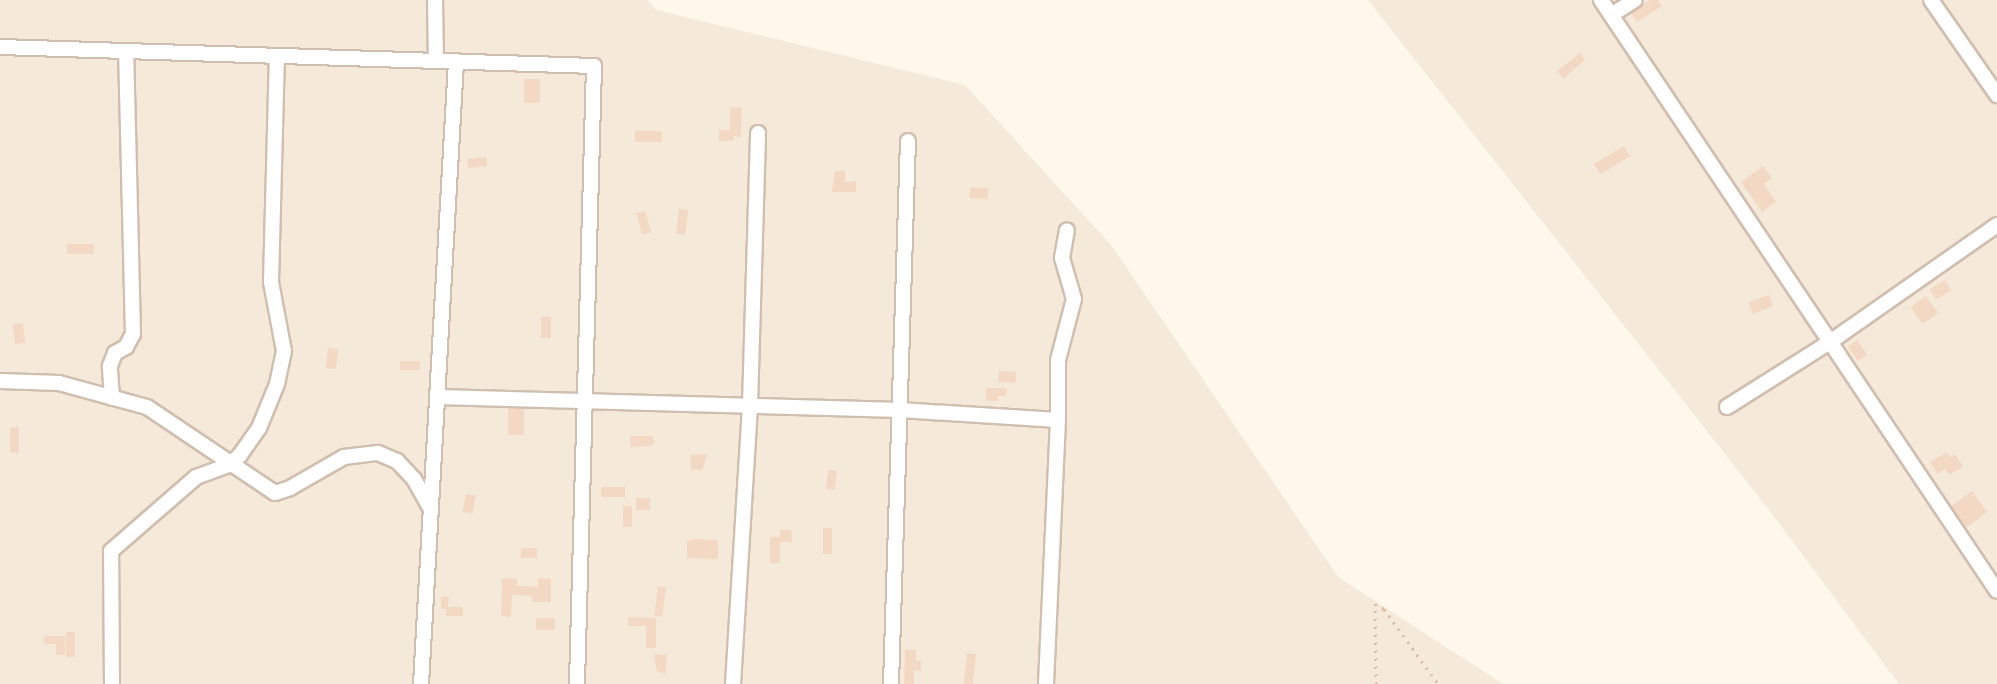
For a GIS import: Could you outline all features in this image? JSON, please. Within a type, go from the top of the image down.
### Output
[{"type":"street","points":[[435,0],[436,61]]},
{"type":"street","points":[[1601,0],[1997,591]]},
{"type":"street","points":[[1611,15],[1635,0]]},
{"type":"street","points":[[1931,0],[1997,95]]},
{"type":"street","points":[[0,47],[594,66],[577,684]]},
{"type":"street","points":[[112,398],[110,366],[115,353],[126,347],[133,334],[126,51]]},
{"type":"street","points":[[112,684],[111,551],[196,477],[229,465],[259,428],[277,384],[284,351],[271,282],[277,56]]},
{"type":"street","points":[[421,684],[456,61]]},
{"type":"street","points":[[733,684],[750,405],[758,133]]},
{"type":"street","points":[[891,684],[908,141]]},
{"type":"street","points":[[1727,407],[1830,342],[1997,225]]},
{"type":"street","points":[[1046,684],[1058,360],[1074,299],[1062,258],[1067,230]]},
{"type":"street","points":[[0,381],[59,383],[147,407],[229,465],[275,493],[290,488],[344,457],[378,453],[397,461],[414,479],[431,510]]},
{"type":"street","points":[[438,397],[900,410],[1058,420]]},
{"type":"path","points":[[1376,684],[1375,604],[1384,609],[1438,684]]},
{"type":"shaded area","points":[[0,0],[648,0],[656,10],[965,85],[1111,245],[1338,577],[1503,684],[0,684]]},
{"type":"shaded area","points":[[1368,0],[1997,0],[1997,684],[1899,684],[1766,506]]},
{"type":"building","points":[[1650,0],[1658,0],[1662,6],[1637,22],[1630,12]]},
{"type":"building","points":[[1580,53],[1585,60],[1563,79],[1557,71]]},
{"type":"building","points":[[524,79],[540,79],[540,103],[524,103]]},
{"type":"building","points":[[730,107],[742,108],[741,137],[734,136],[734,141],[719,141],[719,130],[730,130]]},
{"type":"building","points":[[635,131],[662,131],[662,142],[635,142]]},
{"type":"building","points":[[1624,146],[1630,156],[1600,174],[1594,164]]},
{"type":"building","points":[[486,157],[487,166],[468,168],[467,159]]},
{"type":"building","points":[[1763,166],[1772,178],[1764,184],[1776,202],[1762,212],[1741,182]]},
{"type":"building","points":[[835,171],[845,171],[845,182],[856,181],[856,192],[832,192]]},
{"type":"building","points":[[970,187],[988,188],[987,199],[969,198]]},
{"type":"building","points":[[679,209],[688,210],[685,235],[676,234]]},
{"type":"building","points":[[645,211],[651,232],[642,235],[636,213]]},
{"type":"building","points":[[67,244],[94,244],[94,254],[67,254]]},
{"type":"building","points":[[1945,280],[1951,290],[1936,300],[1930,289]]},
{"type":"building","points":[[1769,295],[1773,306],[1752,314],[1748,303]]},
{"type":"building","points":[[1926,296],[1938,313],[1922,324],[1910,307]]},
{"type":"building","points":[[541,317],[551,317],[551,338],[541,338]]},
{"type":"building","points":[[23,323],[25,343],[15,344],[13,324]]},
{"type":"building","points":[[1857,340],[1867,355],[1858,361],[1848,346]]},
{"type":"building","points":[[328,348],[338,349],[336,369],[326,368]]},
{"type":"building","points":[[400,361],[420,361],[420,370],[400,370]]},
{"type":"building","points":[[999,371],[1016,372],[1015,383],[998,382]]},
{"type":"building","points":[[986,388],[1007,388],[1006,396],[998,396],[998,401],[986,401]]},
{"type":"building","points":[[508,404],[524,404],[524,435],[508,435]]},
{"type":"building","points":[[10,427],[19,427],[19,453],[10,453]]},
{"type":"building","points":[[630,436],[651,436],[655,442],[651,446],[631,447]]},
{"type":"building","points":[[1947,452],[1950,457],[1955,454],[1963,467],[1949,475],[1945,469],[1937,474],[1930,462]]},
{"type":"building","points":[[707,454],[702,470],[691,470],[690,455]]},
{"type":"building","points":[[828,470],[837,471],[835,490],[826,489]]},
{"type":"building","points":[[601,487],[625,487],[625,497],[601,497]]},
{"type":"building","points":[[1972,491],[1987,512],[1966,527],[1951,506]]},
{"type":"building","points":[[466,494],[476,496],[472,514],[463,512]]},
{"type":"building","points":[[636,498],[650,498],[650,510],[636,510]]},
{"type":"building","points":[[623,506],[632,506],[632,527],[623,527]]},
{"type":"building","points":[[823,528],[832,528],[832,554],[823,554]]},
{"type":"building","points":[[780,530],[791,530],[792,542],[780,542],[780,563],[770,563],[770,537],[780,537]]},
{"type":"building","points":[[718,540],[718,559],[687,558],[687,541]]},
{"type":"building","points":[[521,548],[537,548],[537,558],[521,558]]},
{"type":"building","points":[[502,578],[517,579],[517,586],[538,587],[538,578],[551,579],[551,602],[532,602],[532,596],[512,595],[511,617],[501,616]]},
{"type":"building","points":[[658,586],[666,587],[662,617],[654,616]]},
{"type":"building","points":[[441,597],[449,597],[448,607],[463,607],[463,616],[446,616],[446,609],[441,609]]},
{"type":"building","points":[[628,617],[656,618],[656,648],[646,648],[646,626],[628,626]]},
{"type":"building","points":[[536,618],[555,618],[555,630],[536,630]]},
{"type":"building","points":[[66,632],[75,632],[75,657],[66,657]]},
{"type":"building","points":[[44,636],[65,636],[65,655],[56,655],[56,644],[44,644]]},
{"type":"building","points":[[905,650],[916,650],[916,661],[921,661],[921,671],[914,670],[914,684],[904,684]]},
{"type":"building","points":[[967,653],[976,654],[973,684],[964,684]]},
{"type":"building","points":[[654,654],[667,655],[666,673],[657,672]]}]
